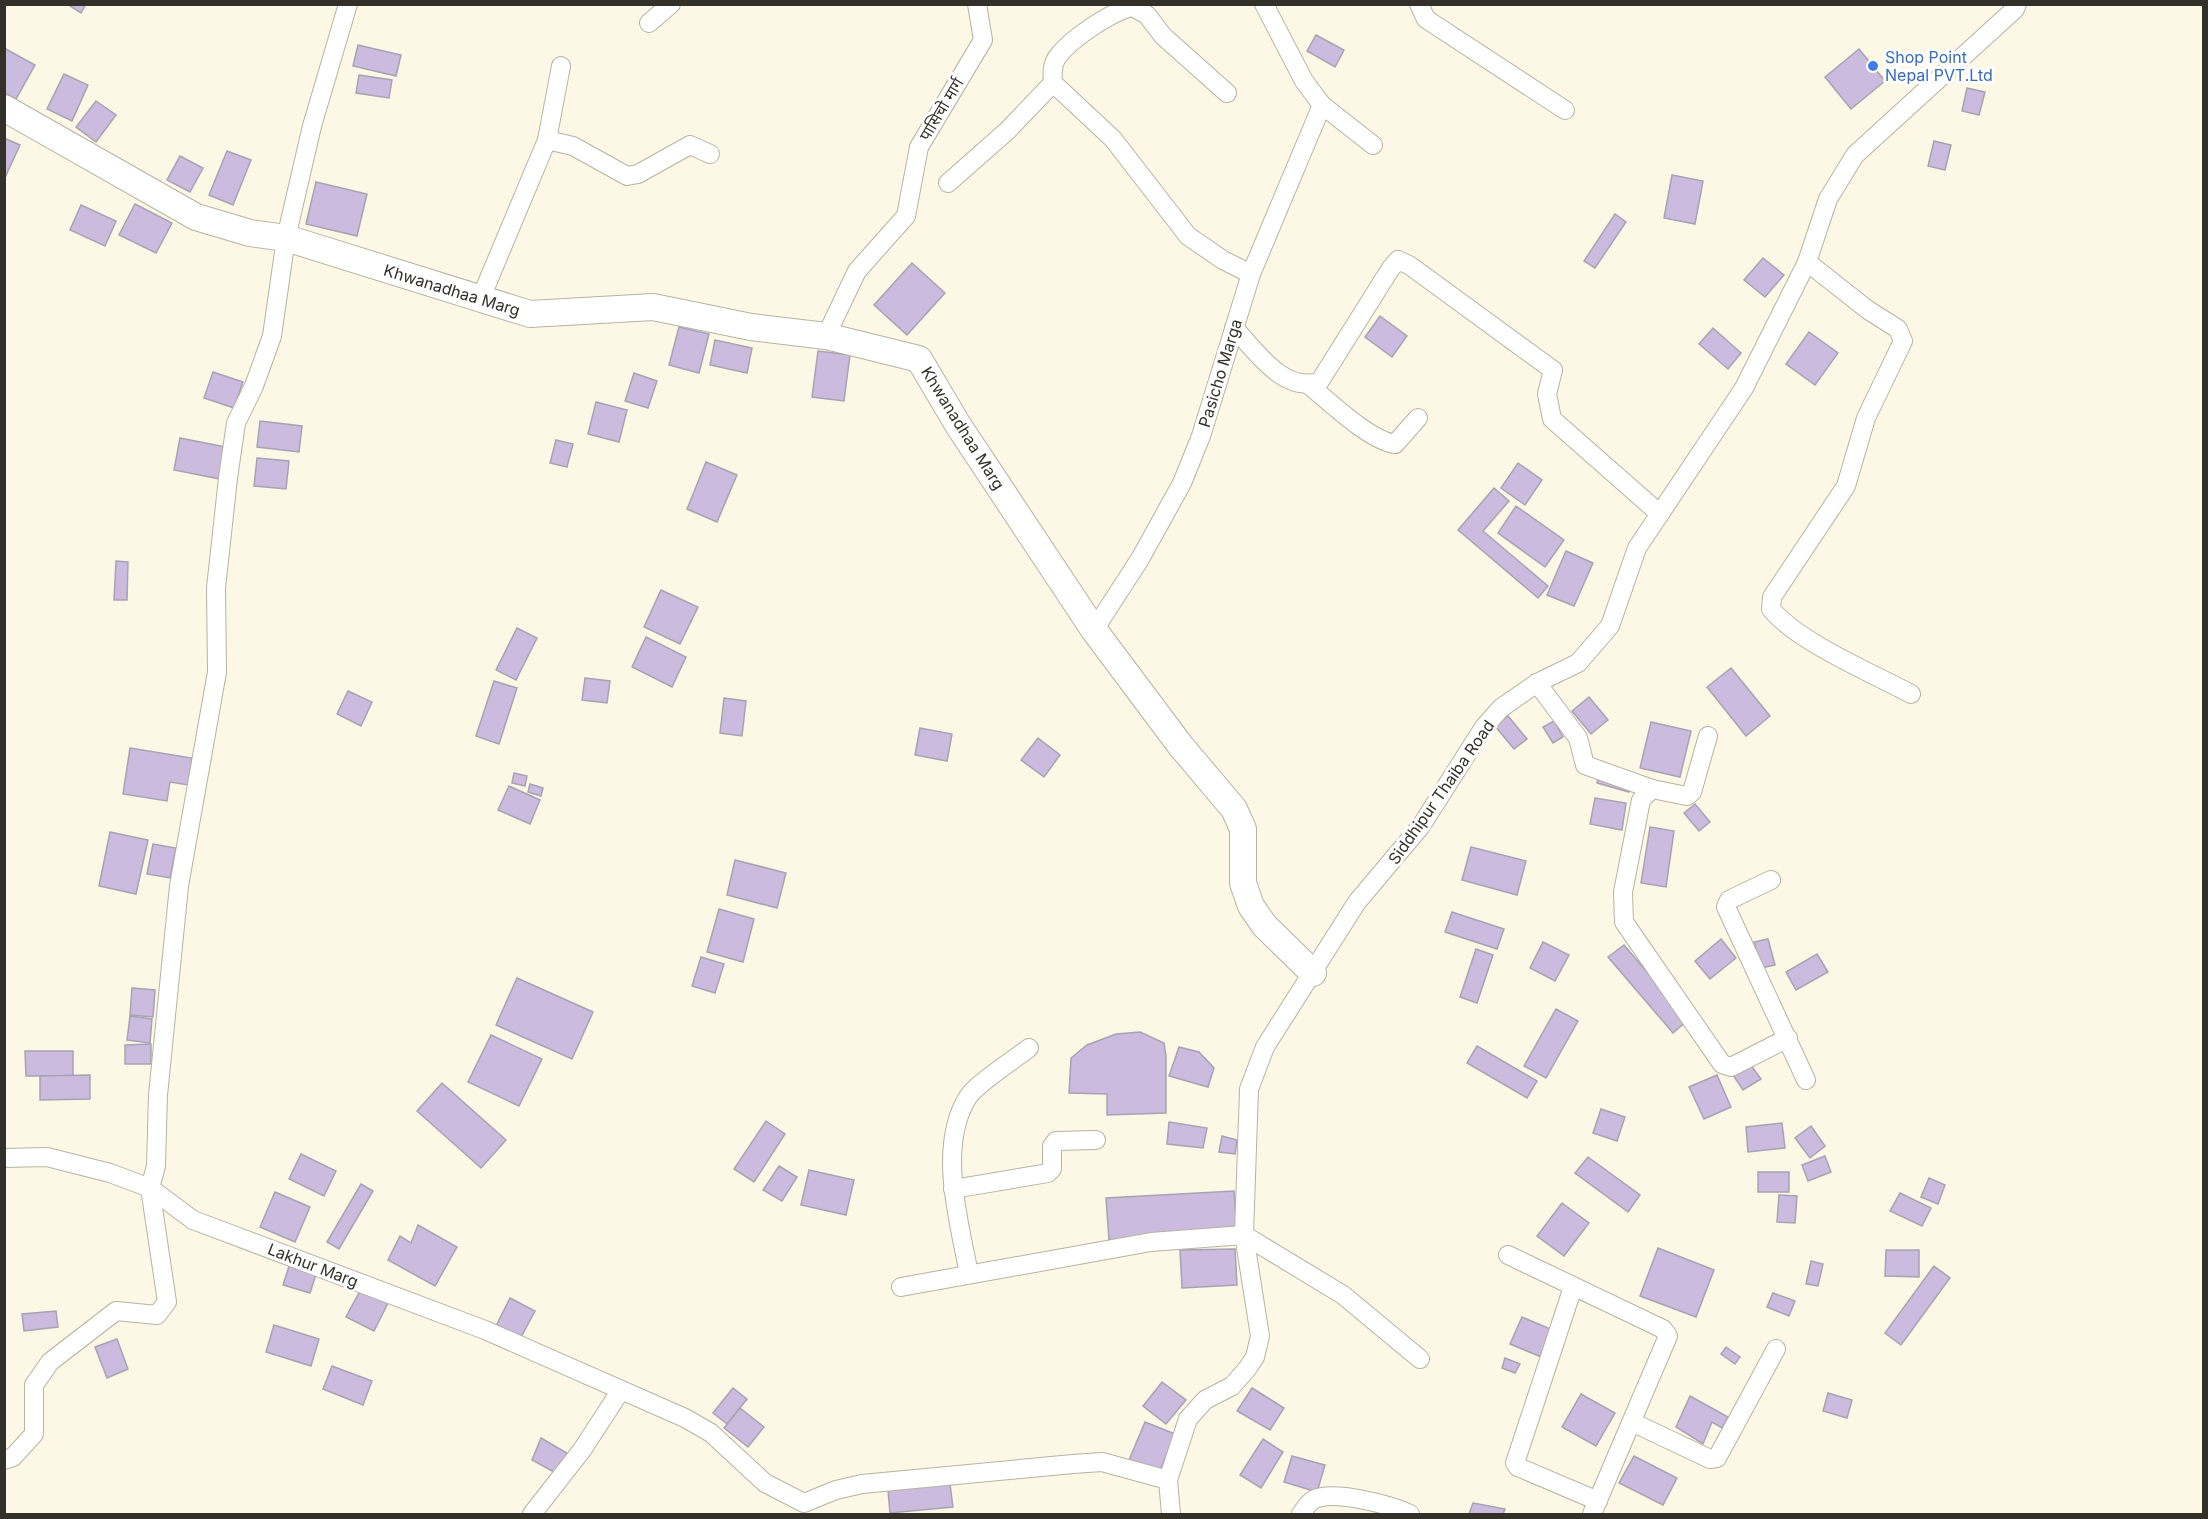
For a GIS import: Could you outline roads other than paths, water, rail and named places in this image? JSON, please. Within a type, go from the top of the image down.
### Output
[{"type":"street","points":[[4,1460],[13,1457],[34,1434],[34,1385],[50,1362],[116,1311],[157,1315],[167,1302],[150,1188],[156,1166],[158,1095],[178,886],[217,672],[216,588],[236,423],[254,386],[272,336],[285,238],[312,126],[348,4]]},
{"type":"street","points":[[649,23],[671,4]]},
{"type":"street","name":"पासिचो मार्ग","points":[[826,336],[856,271],[906,216],[919,147],[984,40],[977,4]]},
{"type":"street","points":[[1264,4],[1304,81],[1322,105],[1373,145]]},
{"type":"street","points":[[1419,4],[1425,19],[1565,110]]},
{"type":"street","name":"Siddhipur Thaiba Road","points":[[1172,1515],[1168,1480],[1188,1419],[1205,1400],[1232,1386],[1255,1357],[1260,1336],[1244,1235],[1250,1089],[1265,1047],[1357,902],[1421,825],[1484,727],[1501,708],[1537,683],[1578,663],[1610,626],[1637,548],[1744,388],[1807,262],[1828,198],[1855,155],[2015,9],[2017,4]]},
{"type":"street","points":[[1227,93],[1163,36],[1147,15],[1133,7],[1120,9],[1057,56],[1052,69],[1053,83],[1113,139],[1188,236],[1223,260],[1251,274]]},
{"type":"street","points":[[480,300],[547,140],[561,66]]},
{"type":"street","points":[[948,183],[1007,131],[1053,83]]},
{"type":"street","name":"Pasicho Marga","points":[[1094,630],[1140,559],[1182,483],[1201,436],[1251,274],[1322,105]]},
{"type":"street","name":"Khwanadhaa Marg","points":[[4,108],[196,217],[250,233],[285,238],[530,314],[653,307],[751,327],[826,336],[919,359],[958,425],[1094,630],[1180,745],[1234,809],[1243,829],[1243,883],[1251,906],[1264,926],[1313,974]]},
{"type":"street","points":[[547,140],[573,146],[627,176],[638,174],[690,145],[710,154]]},
{"type":"street","points":[[1309,386],[1320,381],[1398,260],[1409,265],[1553,370],[1547,394],[1552,419],[1660,514]]},
{"type":"street","points":[[1807,262],[1869,310],[1898,329],[1903,341],[1866,418],[1846,486],[1772,597],[1771,609],[1780,620],[1825,648],[1911,694]]},
{"type":"street","points":[[1234,328],[1281,376],[1309,386],[1349,418],[1388,443],[1395,444],[1400,440],[1418,418]]},
{"type":"street","points":[[1537,683],[1578,738],[1585,765],[1652,789],[1687,795],[1692,792],[1708,736]]},
{"type":"street","points":[[1652,789],[1641,800],[1623,892],[1623,922],[1722,1064],[1731,1067],[1788,1038]]},
{"type":"street","points":[[1771,880],[1729,900],[1726,907],[1806,1080]]},
{"type":"street","points":[[969,1274],[953,1189],[954,1126],[968,1095],[1029,1048]]},
{"type":"street","points":[[953,1189],[1048,1173],[1052,1169],[1052,1146],[1056,1141],[1096,1140]]},
{"type":"street","name":"Lakhur Marg","points":[[4,1158],[47,1157],[110,1173],[150,1188],[193,1220],[485,1330],[685,1418],[711,1433],[765,1483],[799,1509]]},
{"type":"street","points":[[901,1287],[1151,1242],[1244,1235],[1343,1294],[1420,1359]]},
{"type":"street","points":[[1508,1255],[1664,1329],[1668,1336],[1595,1508],[1518,1467],[1515,1463],[1573,1287]]},
{"type":"street","points":[[1632,1422],[1710,1460],[1717,1458],[1776,1349]]},
{"type":"street","points":[[532,1515],[582,1450],[621,1390]]},
{"type":"street","points":[[799,1509],[836,1490],[862,1484],[1073,1464],[1102,1462],[1168,1480]]},
{"type":"street","points":[[1301,1515],[1313,1500],[1328,1497],[1369,1502],[1410,1515]]},
{"type":"place","name":"Shop Point Nepal PVT.Ltd","points":[[1873,66]]}]
